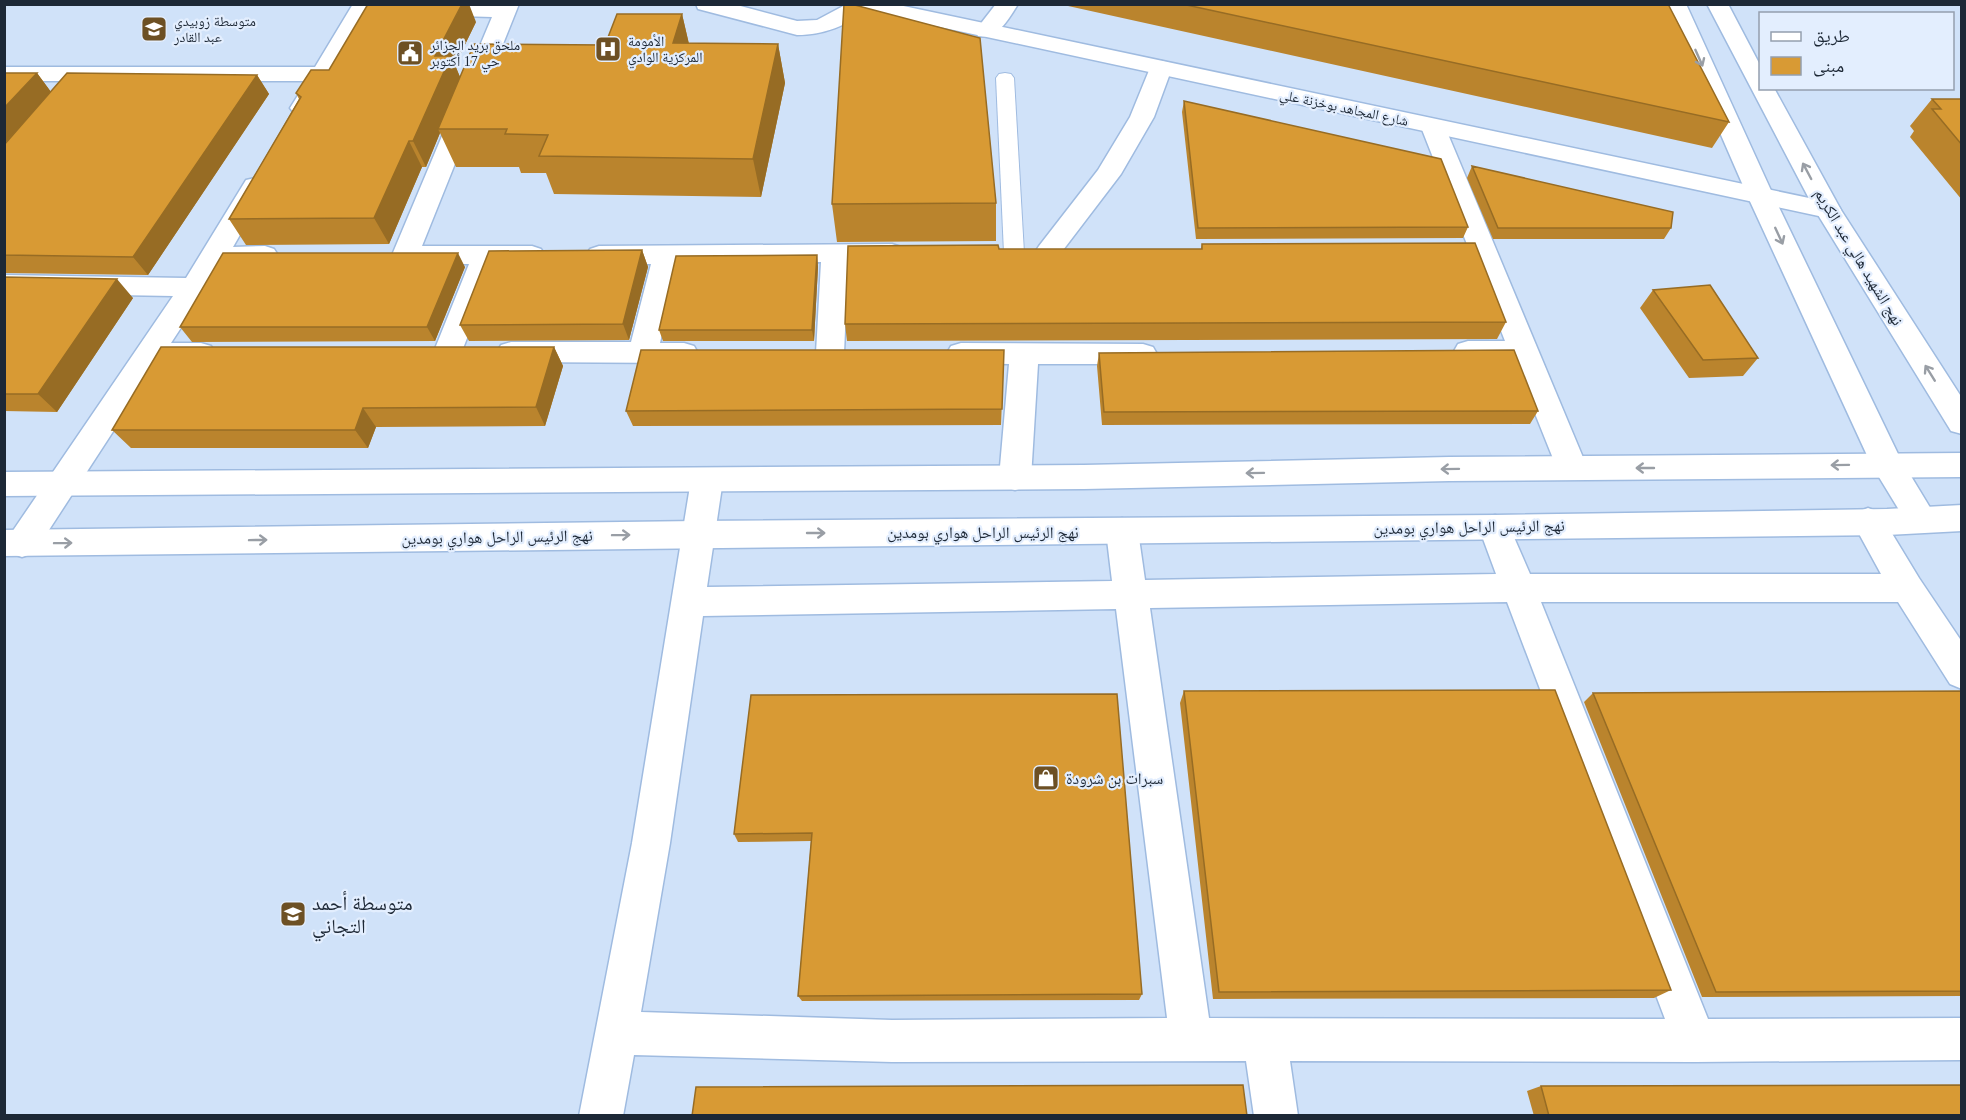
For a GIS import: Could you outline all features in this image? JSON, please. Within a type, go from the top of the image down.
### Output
[{"type":"street","points":[[706,4],[797,28],[810,29],[831,24],[861,4]]},
{"type":"street","name":"شارع المجاهد بوخزنة علي","points":[[861,4],[1828,210]]},
{"type":"street","points":[[986,31],[1008,4]]},
{"type":"street","name":"نهج الشهيد هالي عبد الكريم","points":[[1717,4],[1759,81]]},
{"type":"street","points":[[292,124],[322,74],[370,7]]},
{"type":"street","points":[[1670,7],[1887,464],[1921,519]]},
{"type":"street","points":[[409,9],[506,8],[393,255],[918,253]]},
{"type":"street","points":[[1048,252],[1108,174],[1142,117],[1161,68]]},
{"type":"street","points":[[4,74],[74,83],[322,74]]},
{"type":"street","name":"نهج الشهيد هالي عبد الكريم","points":[[1764,90],[1828,210],[1962,423]]},
{"type":"street","points":[[1433,127],[1470,249],[1523,351],[1571,467]]},
{"type":"street","points":[[13,544],[59,485],[214,255],[268,165]]},
{"type":"street","points":[[1002,253],[1083,252]]},
{"type":"street","points":[[830,353],[835,254]]},
{"type":"street","points":[[214,255],[286,255]]},
{"type":"street","points":[[486,255],[457,352],[713,353]]},
{"type":"street","points":[[643,353],[666,255]]},
{"type":"street","points":[[4,284],[192,287]]},
{"type":"street","points":[[1440,352],[1523,351]]},
{"type":"street","points":[[147,354],[227,353]]},
{"type":"street","points":[[933,353],[1167,355]]},
{"type":"street","points":[[1015,478],[1024,353]]},
{"type":"street","points":[[4,484],[1015,478],[1571,467],[1962,465]]},
{"type":"street","points":[[601,1116],[651,843],[707,480]]},
{"type":"street","name":"نهج الرئيس الراحل هواري بومدين","points":[[13,544],[697,534],[1495,528],[1962,518]]},
{"type":"street","points":[[1868,521],[1907,588],[1962,673]]},
{"type":"street","points":[[1495,528],[1695,1041]]},
{"type":"street","points":[[1122,531],[1191,1039]]},
{"type":"street","points":[[688,602],[1519,588],[1907,588]]},
{"type":"street","points":[[615,1032],[892,1041],[1962,1039]]},
{"type":"street","points":[[1265,1040],[1276,1116]]},
{"type":"lane","points":[[1002,253],[1005,78]]},
{"type":"building","points":[[368,4],[462,4],[435,56],[451,56],[413,141],[409,141],[374,218],[229,219],[301,97],[296,93],[311,70],[329,70]]},
{"type":"building","points":[[844,4],[980,38],[996,203],[832,204]]},
{"type":"building","points":[[1182,4],[1668,4],[1729,122]]},
{"type":"building","points":[[617,14],[682,14],[673,43],[778,44],[753,159],[539,156],[548,135],[505,134],[507,129],[438,129],[474,44],[605,45]]},
{"type":"building","points":[[4,73],[37,73],[4,108]]},
{"type":"building","points":[[67,73],[257,75],[133,257],[4,255],[4,145]]},
{"type":"building","points":[[1932,99],[1962,99],[1962,145],[1932,109],[1941,109]]},
{"type":"building","points":[[1184,101],[1441,159],[1468,227],[1198,228]]},
{"type":"building","points":[[1472,166],[1673,212],[1671,228],[1498,228]]},
{"type":"building","points":[[1475,243],[1506,322],[845,324],[848,246],[998,245],[999,249],[1202,249],[1202,244]]},
{"type":"building","points":[[642,250],[623,324],[460,325],[489,251]]},
{"type":"building","points":[[223,253],[458,253],[427,327],[180,327]]},
{"type":"building","points":[[817,255],[812,330],[659,330],[676,256]]},
{"type":"building","points":[[4,277],[117,279],[38,394],[4,394]]},
{"type":"building","points":[[1710,285],[1758,358],[1703,360],[1653,290]]},
{"type":"building","points":[[161,347],[554,347],[536,407],[363,408],[355,430],[112,430]]},
{"type":"building","points":[[641,350],[1004,350],[1002,409],[626,411]]},
{"type":"building","points":[[1514,350],[1538,411],[1104,412],[1099,353]]},
{"type":"building","points":[[1555,690],[1671,990],[1219,992],[1184,691]]},
{"type":"building","points":[[1962,691],[1962,991],[1716,992],[1593,693]]},
{"type":"building","points":[[1117,694],[1142,994],[798,996],[812,833],[734,834],[751,695]]},
{"type":"building","points":[[1243,1085],[1247,1116],[692,1116],[696,1087]]},
{"type":"building","points":[[1962,1085],[1962,1116],[1549,1116],[1541,1086]]},
{"type":"place","name":"متوسطة زوبيدي عبد القادر","points":[[154,29]]},
{"type":"place","name":"الأمومة المركزية الوادي","points":[[608,49]]},
{"type":"place","name":"ملحق بريد الجزائر حي 17 أكتوبر","points":[[410,53]]},
{"type":"place","name":"سبرات بن شرودة","points":[[1046,778]]},
{"type":"place","name":"متوسطة أحمد التجاني","points":[[293,914]]}]
